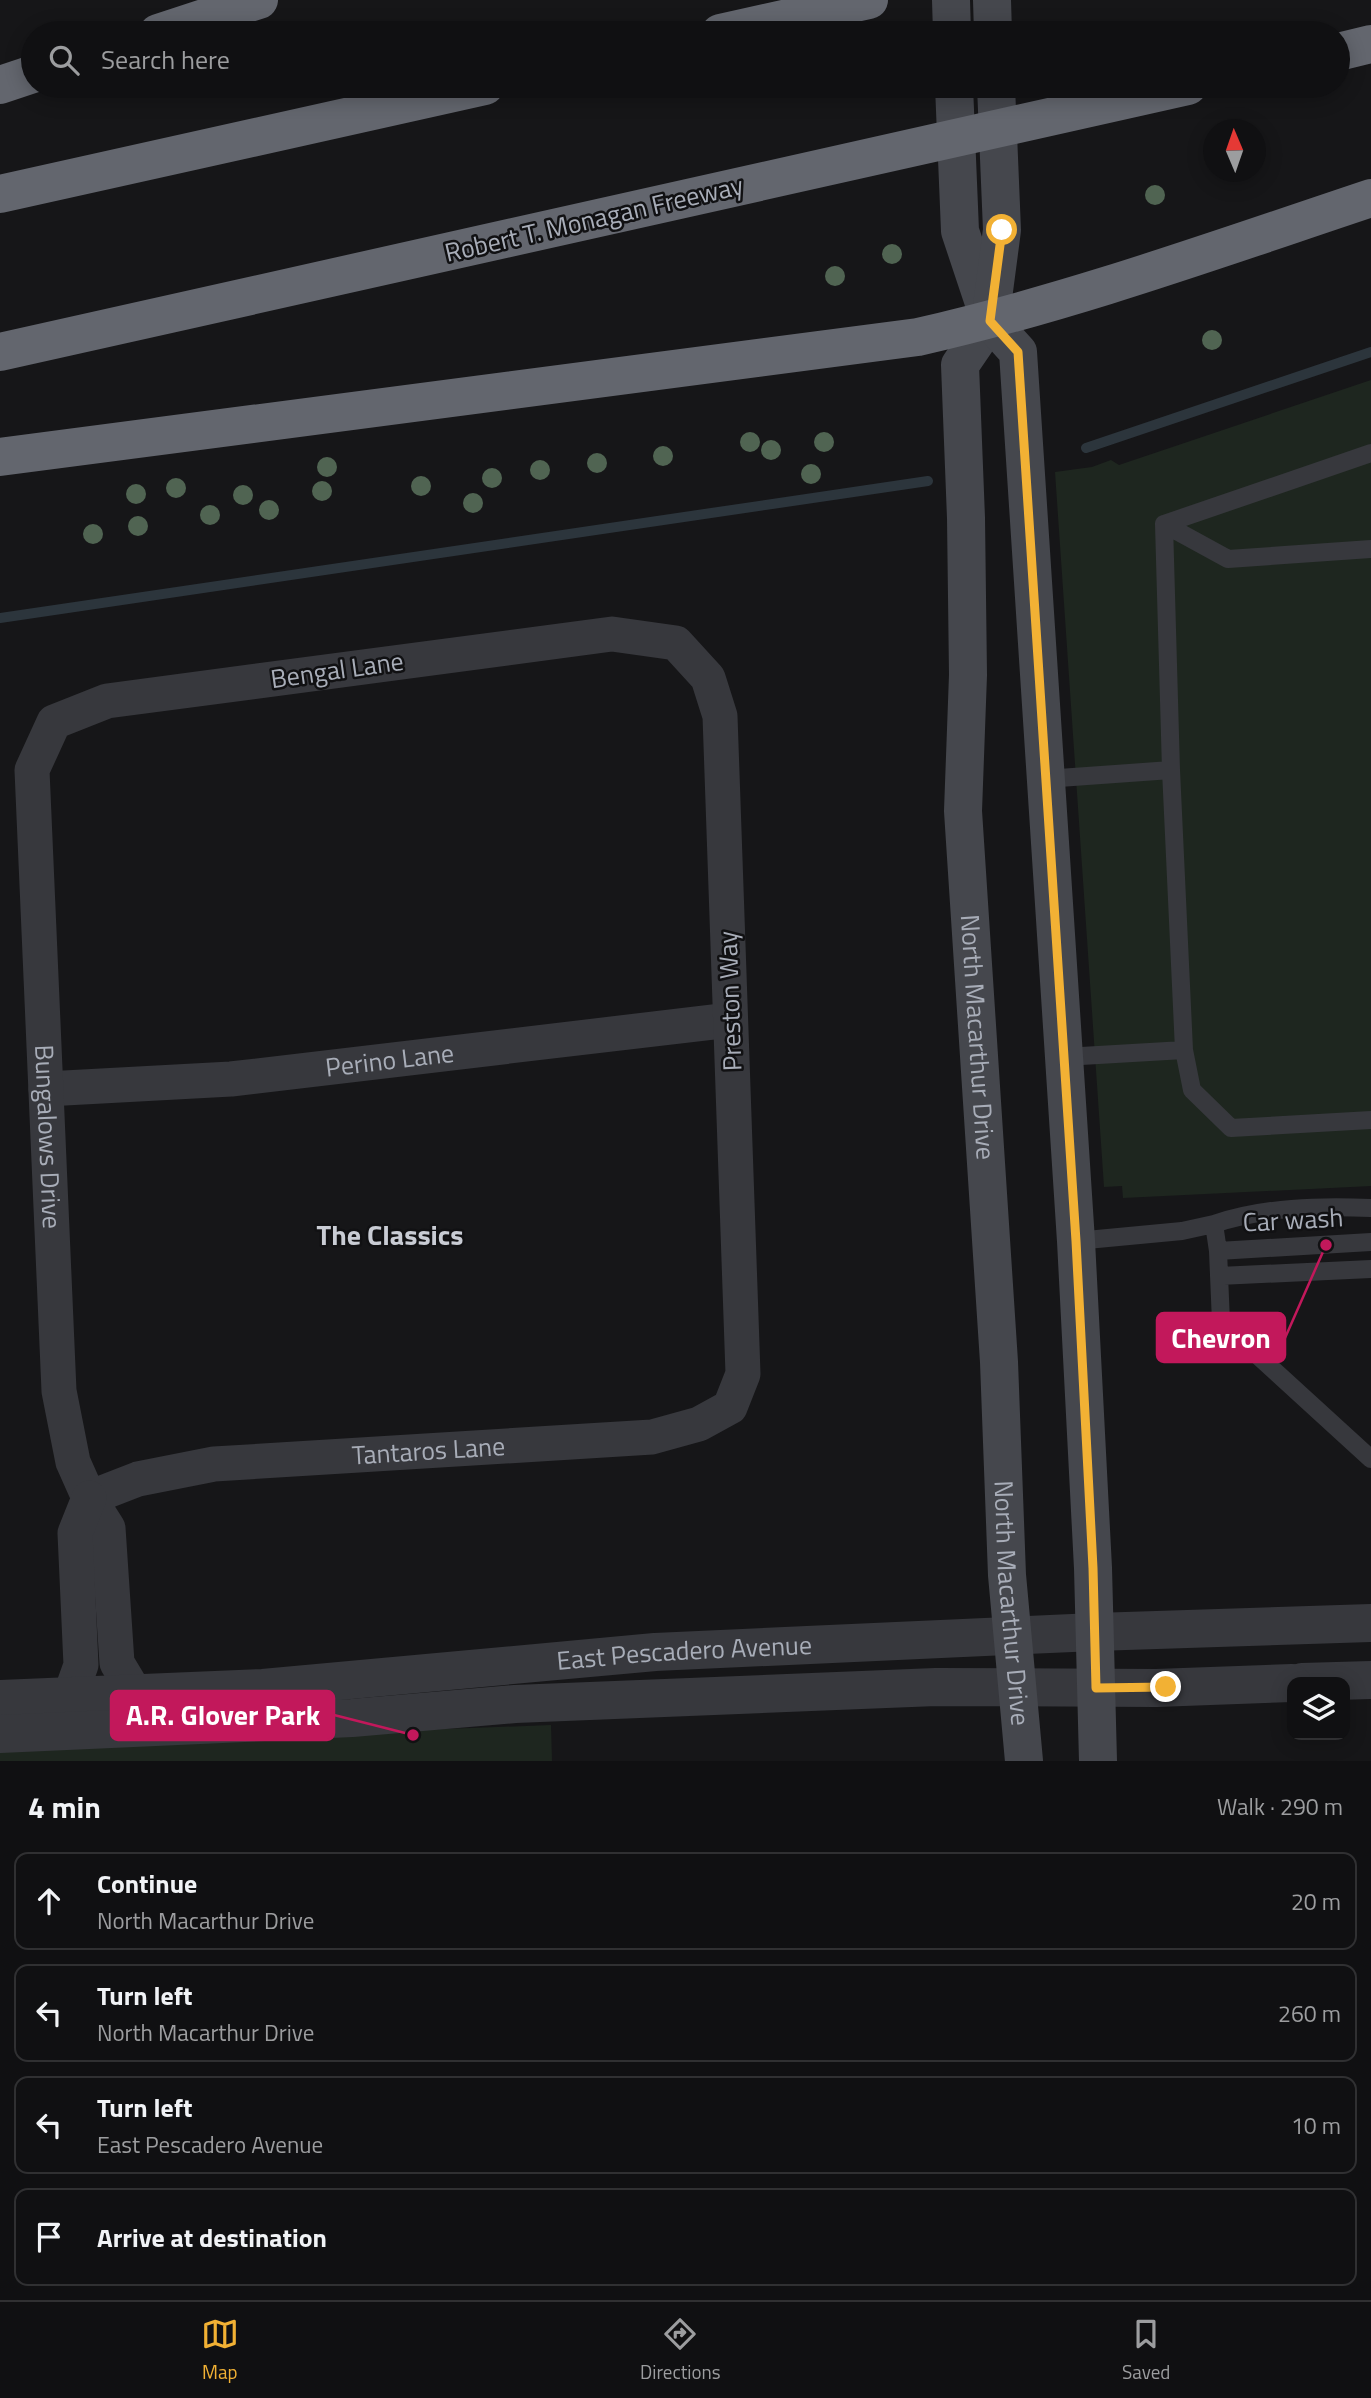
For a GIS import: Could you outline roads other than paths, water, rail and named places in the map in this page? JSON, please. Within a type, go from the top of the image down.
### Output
[{"type":"highway","points":[[195,21],[259,0]]},
{"type":"highway","points":[[774,21],[860,2]]},
{"type":"highway","points":[[1350,49],[1371,44]]},
{"type":"highway","points":[[0,85],[21,78]]},
{"type":"highway","points":[[0,194],[431,98]]},
{"type":"highway","name":"Robert T. Monagan Freeway","points":[[0,352],[1134,98]]},
{"type":"highway","points":[[0,457],[918,337],[990,321],[1121,281],[1371,198]]},
{"type":"main road","points":[[951,0],[952,21]]},
{"type":"main road","points":[[992,0],[993,21]]},
{"type":"main road","points":[[954,98],[960,230],[990,321],[1018,352],[1076,1241],[1095,1632],[1098,1761]]},
{"type":"main road","name":"North Macarthur Drive","points":[[996,98],[1002,230],[990,321],[960,365],[968,675],[963,811],[999,1362],[1007,1575],[1024,1761]]},
{"type":"street","name":"Bengal Lane","points":[[32,770],[54,722],[107,701],[612,634],[676,643]]},
{"type":"street","name":"Preston Way","points":[[676,643],[708,678],[720,716],[743,1374]]},
{"type":"street","name":"Bungalows Drive","points":[[32,770],[60,1391],[73,1462],[89,1498],[108,1528],[117,1663],[135,1693]]},
{"type":"street","name":"Perino Lane","points":[[46,1089],[231,1079],[730,1020]]},
{"type":"street","name":"Tantaros Lane","points":[[89,1498],[138,1479],[214,1464],[652,1437],[699,1424],[730,1407],[743,1374]]},
{"type":"street","points":[[70,1696],[81,1665],[75,1533],[89,1498]]},
{"type":"street","name":"East Pescadero Avenue","points":[[0,1699],[263,1688],[654,1652],[1095,1632],[1371,1623]]},
{"type":"street","points":[[1350,1681],[1371,1680]]},
{"type":"street","name":"East Pescadero Avenue","points":[[0,1734],[352,1718],[514,1704],[936,1686],[1096,1688],[1287,1683]]},
{"type":"lane","points":[[1164,524],[1371,453]]},
{"type":"lane","points":[[1164,524],[1228,559],[1371,549]]},
{"type":"lane","points":[[1164,524],[1171,770],[1184,1050],[1192,1090],[1231,1128],[1371,1121]]},
{"type":"lane","points":[[1045,779],[1171,770]]},
{"type":"lane","points":[[1064,1057],[1184,1050]]},
{"type":"lane","points":[[1076,1241],[1182,1231],[1241,1215],[1274,1211],[1371,1208]]},
{"type":"lane","points":[[1214,1224],[1221,1322],[1371,1459]]},
{"type":"lane","name":"Car wash","points":[[1218,1251],[1371,1242]]},
{"type":"lane","points":[[1219,1276],[1371,1269]]},
{"type":"waterway","points":[[1086,448],[1371,352]]},
{"type":"waterway","points":[[0,618],[928,481]]},
{"type":"place","name":"Chevron","points":[[1326,1245]]},
{"type":"place","name":"A.R. Glover Park","points":[[413,1735]]},
{"type":"district","name":"The Classics","points":[[390,1235]]}]
